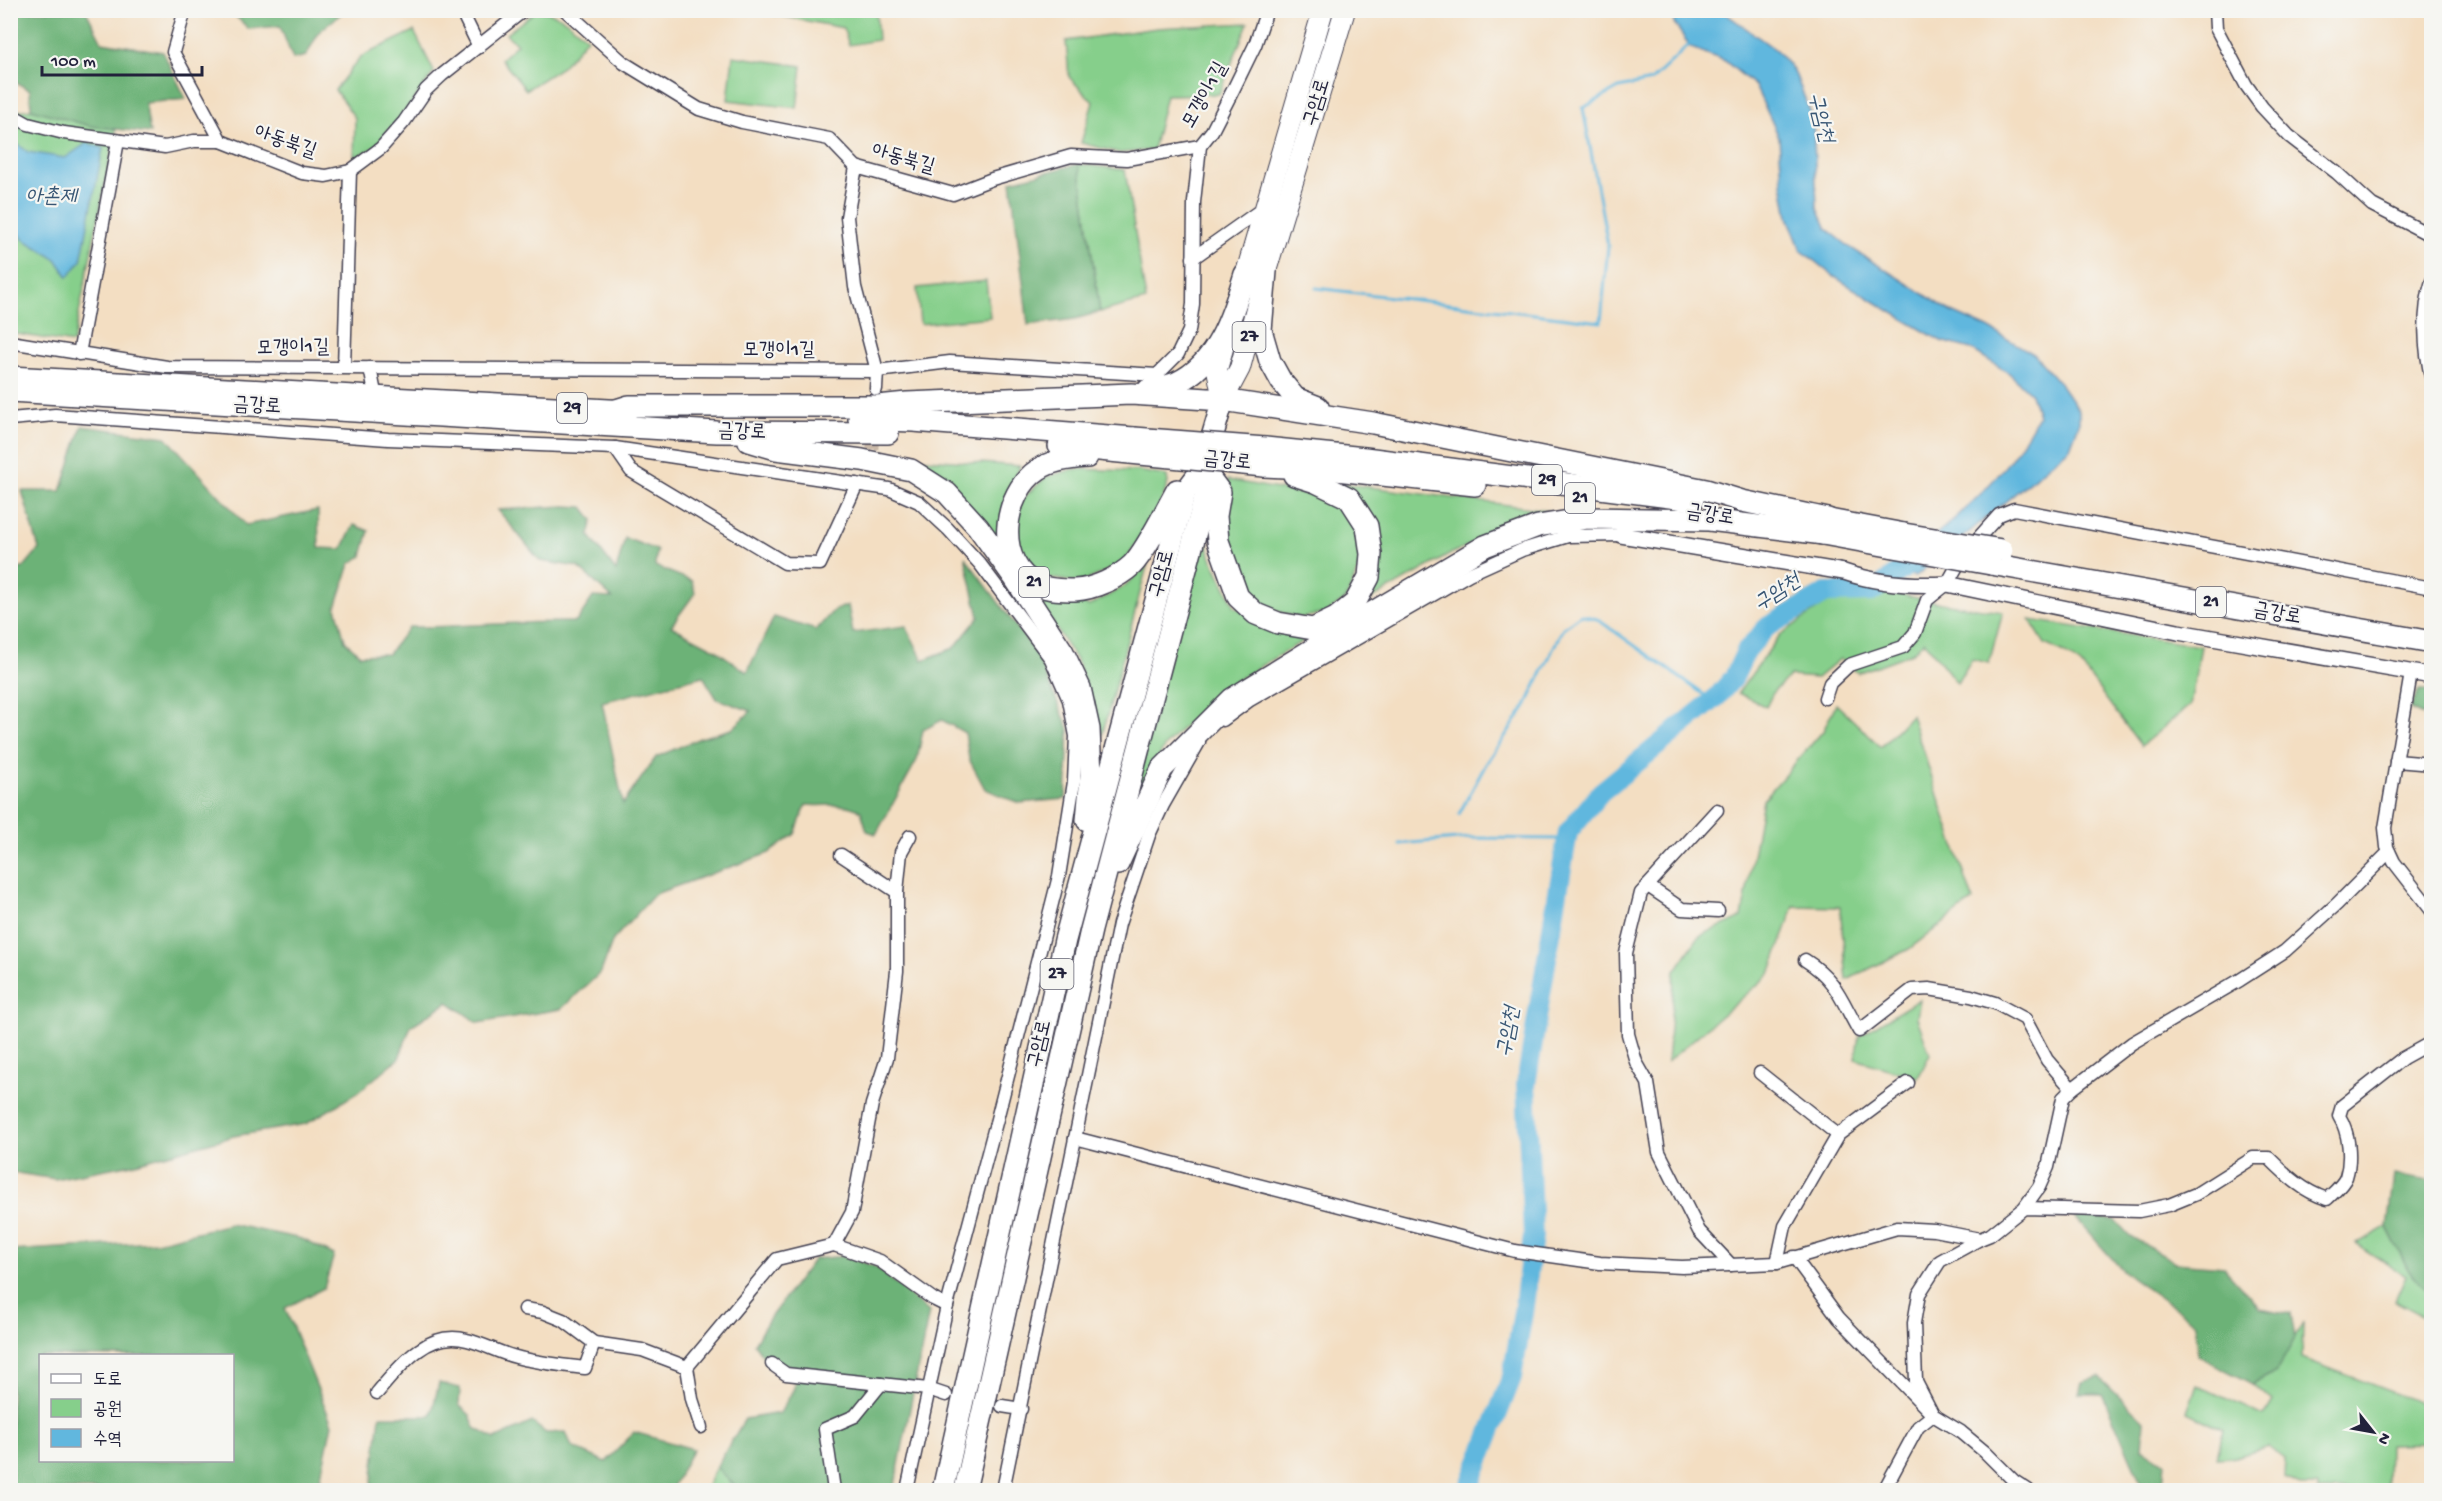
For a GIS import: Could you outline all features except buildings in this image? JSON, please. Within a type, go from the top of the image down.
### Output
[{"type":"highway","points":[[1131,394],[1175,383],[1196,370],[1218,343],[1234,309],[1256,273]]},
{"type":"highway","points":[[1256,273],[1261,330],[1270,361],[1281,381],[1295,398],[1373,423]]},
{"type":"highway","name":"금강로","points":[[10,377],[612,411],[913,421],[1264,457],[1327,469],[1826,527],[1996,557],[2432,626]]},
{"type":"highway","name":"금강로","points":[[10,392],[717,432],[915,433],[1132,445]]},
{"type":"highway","points":[[612,411],[629,406],[878,406],[1131,394],[1223,400],[1373,423],[1706,489],[1826,527]]},
{"type":"highway","name":"구암로","points":[[965,1491],[1088,943],[1205,497],[1203,468],[1223,400]]},
{"type":"highway","points":[[717,432],[776,449],[862,460],[911,470],[948,493],[978,527],[1014,577],[1067,661],[1080,688],[1089,729],[1090,776],[1086,826],[1065,940]]},
{"type":"highway","name":"21","points":[[1132,445],[1069,458],[1039,468],[1024,482],[1014,497],[1007,541],[1023,574],[1038,585],[1061,590],[1087,590],[1118,575],[1133,564],[1178,488],[1203,468]]},
{"type":"highway","points":[[1203,468],[1220,492],[1216,516],[1218,542],[1238,597],[1256,614],[1278,623],[1313,629],[1336,618],[1355,603],[1365,586],[1369,577],[1371,554],[1367,526],[1349,498],[1264,457]]},
{"type":"highway","name":"구암로","points":[[943,1491],[1065,940],[1185,492],[1203,468]]},
{"type":"highway","points":[[1088,943],[1118,865],[1162,769],[1200,729],[1232,699],[1365,616],[1485,546],[1538,526],[1588,518],[1709,520],[1826,527]]},
{"type":"highway","name":"금강로","points":[[1996,557],[2432,642]]},
{"type":"main road","name":"구암로","points":[[1223,400],[1217,369],[1256,273],[1344,10]]},
{"type":"main road","name":"구암로","points":[[1256,273],[1265,207],[1320,11]]},
{"type":"street","points":[[185,10],[173,52],[221,141]]},
{"type":"street","points":[[461,10],[479,47]]},
{"type":"street","name":"아동북길","points":[[10,114],[28,124],[64,133],[118,141],[165,147],[194,141],[221,141],[302,173],[326,176],[350,171],[381,148],[396,133],[431,85],[525,10]]},
{"type":"street","name":"아동북길","points":[[565,10],[624,63],[699,109],[742,122],[829,139],[856,167],[952,194],[992,179],[1071,156],[1127,159],[1200,146]]},
{"type":"street","name":"모갱이1길","points":[[10,342],[167,367],[296,370],[345,367],[878,371],[950,362],[1157,375],[1178,354],[1190,331],[1193,304],[1194,192],[1200,146],[1212,131],[1234,88],[1255,45],[1267,10]]},
{"type":"street","points":[[2215,10],[2216,28],[2246,85],[2262,107],[2289,136],[2337,173],[2372,205],[2432,236]]},
{"type":"street","points":[[79,354],[118,141]]},
{"type":"street","points":[[856,167],[846,217],[855,287],[878,371],[876,389]]},
{"type":"street","points":[[345,367],[350,171]]},
{"type":"street","points":[[1193,258],[1265,207]]},
{"type":"street","points":[[2432,281],[2428,291],[2426,320],[2432,380]]},
{"type":"street","points":[[370,368],[374,388]]},
{"type":"street","points":[[10,419],[55,414],[388,439],[615,448],[889,489],[919,502],[980,564],[1051,659],[1069,700],[1076,736],[1074,782],[1059,876],[947,1306],[907,1491]]},
{"type":"street","points":[[383,426],[388,439]]},
{"type":"street","points":[[615,448],[631,471],[785,563],[820,564],[871,468]]},
{"type":"street","points":[[1825,698],[1830,683],[1849,665],[1903,647],[1915,633],[1928,600],[1947,584],[1971,546],[1999,515],[2014,509],[2432,588]]},
{"type":"street","points":[[1003,1491],[1119,924],[1149,835],[1197,745],[1213,728],[1250,699],[1469,574],[1522,550],[1568,536],[1621,535],[1844,572],[1860,577],[1919,585],[1947,584],[2178,632],[2432,676]]},
{"type":"street","points":[[2411,673],[2385,828],[2389,852],[2394,862],[2432,911]]},
{"type":"street","points":[[2396,761],[2432,764]]},
{"type":"street","points":[[1717,810],[1641,893],[1626,953],[1628,1034],[1636,1062],[1648,1083],[1659,1152],[1699,1230],[1731,1265]]},
{"type":"street","points":[[834,1245],[852,1212],[872,1104],[887,1058],[897,971],[897,892],[901,852],[910,836]]},
{"type":"street","points":[[1933,1414],[1916,1382],[1914,1323],[1918,1294],[1940,1261],[1990,1235],[2024,1208],[2039,1187],[2048,1167],[2063,1098],[2132,1043],[2240,980],[2284,951],[2337,904],[2389,852]]},
{"type":"street","points":[[841,855],[897,892]]},
{"type":"street","points":[[1648,886],[1682,909],[1718,911]]},
{"type":"street","points":[[1805,960],[1817,968],[1837,988],[1859,1031],[1912,990],[1929,989],[1971,996],[1995,1003],[2025,1019],[2047,1059],[2072,1089]]},
{"type":"street","points":[[2024,1208],[2139,1211],[2169,1205],[2196,1194],[2253,1158],[2269,1158],[2293,1181],[2312,1194],[2327,1199],[2346,1179],[2348,1139],[2346,1128],[2339,1116],[2342,1106],[2403,1058],[2432,1042]]},
{"type":"street","points":[[1760,1073],[1838,1135]]},
{"type":"street","points":[[1777,1263],[1785,1226],[1838,1135],[1908,1083]]},
{"type":"street","points":[[1075,1138],[1515,1251],[1600,1263],[1682,1267],[1777,1263],[1897,1228],[1934,1230],[1980,1239]]},
{"type":"street","points":[[701,1427],[692,1399],[687,1367],[777,1259],[834,1245],[880,1261],[933,1299],[947,1306]]},
{"type":"street","points":[[1794,1257],[1839,1318],[1933,1414],[1985,1452],[2014,1481],[2028,1491]]},
{"type":"street","points":[[525,1309],[543,1312],[563,1320],[594,1343],[642,1350],[687,1367]]},
{"type":"street","points":[[377,1393],[399,1367],[424,1346],[444,1339],[465,1339],[514,1357],[585,1368],[594,1343]]},
{"type":"street","points":[[772,1364],[786,1374],[928,1389],[946,1395]]},
{"type":"street","points":[[834,1491],[825,1430],[855,1416],[881,1384]]},
{"type":"street","points":[[1002,1406],[1021,1409]]},
{"type":"street","points":[[1884,1491],[1918,1427],[1933,1414]]},
{"type":"green space","points":[[10,11],[86,11],[102,42],[163,52],[186,99],[145,103],[150,133],[90,126],[31,109],[30,90],[11,80]]},
{"type":"green space","points":[[230,11],[342,11],[319,32],[306,56],[293,59],[280,26],[249,29]]},
{"type":"green space","points":[[536,11],[558,16],[587,38],[562,67],[526,90],[501,59],[517,44],[506,34]]},
{"type":"green space","points":[[754,11],[876,11],[878,40],[849,45],[843,28]]},
{"type":"green space","points":[[1248,23],[1219,94],[1166,95],[1153,150],[1120,153],[1081,143],[1093,102],[1069,77],[1066,41],[1157,28]]},
{"type":"green space","points":[[414,31],[434,72],[405,112],[374,148],[354,158],[355,118],[335,90],[360,57]]},
{"type":"green space","points":[[733,56],[802,66],[797,108],[728,100]]},
{"type":"green space","points":[[31,109],[116,129],[73,343],[11,333],[10,112]]},
{"type":"green space","points":[[1079,164],[1125,170],[1146,300],[1100,312]]},
{"type":"green space","points":[[1079,164],[1100,312],[1075,319],[1028,325],[1011,181]]},
{"type":"green space","points":[[986,281],[990,317],[920,324],[917,288]]},
{"type":"green space","points":[[82,426],[166,437],[246,525],[318,510],[319,548],[342,549],[354,525],[369,531],[362,556],[350,564],[336,607],[345,641],[360,655],[388,654],[409,627],[576,622],[593,597],[612,598],[578,567],[540,561],[498,510],[583,507],[593,520],[589,535],[616,571],[625,538],[657,550],[655,566],[692,581],[695,593],[671,626],[713,648],[747,672],[774,617],[816,630],[833,611],[848,605],[853,633],[906,626],[923,660],[954,648],[979,617],[965,557],[1036,653],[1069,729],[1066,799],[1019,803],[985,789],[969,759],[965,733],[942,720],[923,730],[917,760],[876,834],[867,831],[861,811],[854,808],[841,805],[806,805],[795,834],[769,853],[655,894],[613,940],[601,972],[561,1009],[478,1023],[448,1002],[411,1026],[399,1058],[357,1093],[306,1124],[234,1136],[132,1164],[55,1179],[11,1172],[10,570],[23,568],[39,549],[22,491],[61,491]],"holes":[[[703,676],[717,699],[751,711],[732,729],[700,738],[656,757],[623,804],[602,702]]]},
{"type":"green space","points":[[900,457],[1020,466],[1009,494],[1003,551],[930,474]]},
{"type":"green space","points":[[1074,469],[1139,471],[1167,476],[1168,483],[1159,509],[1124,563],[1081,583],[1036,576],[1022,561],[1013,534],[1020,501],[1046,477]]},
{"type":"green space","points":[[1228,480],[1339,500],[1361,537],[1360,565],[1346,599],[1326,613],[1300,618],[1260,606],[1245,593],[1228,549]]},
{"type":"green space","points":[[1339,483],[1547,510],[1454,552],[1367,602],[1379,565]]},
{"type":"green space","points":[[1204,523],[1210,555],[1235,607],[1308,638],[1220,690],[1165,746],[1131,806]]},
{"type":"green space","points":[[1147,566],[1102,736],[1078,663],[1032,591],[1089,606],[1122,588]]},
{"type":"green space","points":[[1888,592],[2003,612],[1989,663],[1972,659],[1957,683],[1924,641],[1912,653],[1858,673],[1840,659],[1817,678],[1790,676],[1774,691],[1766,707],[1738,693],[1780,635],[1831,600],[1873,599]]},
{"type":"green space","points":[[2030,620],[2201,646],[2190,705],[2141,746],[2081,665],[2045,644]]},
{"type":"green space","points":[[2419,690],[2431,690],[2431,719],[2410,709]]},
{"type":"green space","points":[[1836,704],[1881,747],[1911,715],[1973,900],[1909,949],[1847,980],[1840,907],[1794,906],[1770,974],[1667,1062],[1675,971],[1699,936],[1742,917],[1763,800],[1823,731]]},
{"type":"green space","points":[[1920,999],[1917,1018],[1930,1054],[1918,1078],[1855,1059],[1859,1036]]},
{"type":"green space","points":[[2394,1175],[2428,1181],[2431,1175],[2431,1291],[2428,1291],[2409,1271],[2387,1227]]},
{"type":"green space","points":[[2074,1216],[2115,1220],[2130,1236],[2176,1263],[2223,1267],[2260,1308],[2291,1314],[2295,1338],[2276,1372],[2252,1384],[2197,1355],[2196,1323],[2123,1271]]},
{"type":"green space","points":[[230,1224],[302,1239],[334,1255],[324,1288],[285,1308],[332,1424],[318,1490],[11,1490],[11,1251],[156,1242]]},
{"type":"green space","points":[[2387,1227],[2409,1271],[2431,1291],[2431,1320],[2395,1301],[2406,1276],[2356,1244]]},
{"type":"green space","points":[[845,1256],[876,1267],[929,1312],[894,1490],[739,1490],[716,1467],[745,1419],[780,1413],[794,1388],[796,1367],[767,1361],[754,1344],[769,1319],[814,1259]]},
{"type":"green space","points":[[2303,1322],[2302,1358],[2431,1407],[2431,1444],[2388,1445],[2387,1484],[2429,1490],[2318,1490],[2318,1485],[2300,1485],[2284,1478],[2285,1459],[2269,1447],[2235,1457],[2217,1458],[2223,1430],[2187,1412],[2197,1385],[2264,1416],[2273,1401],[2252,1384],[2276,1372]]},
{"type":"green space","points":[[2099,1377],[2144,1421],[2142,1448],[2165,1463],[2163,1484],[2172,1490],[2144,1490],[2102,1394],[2079,1394],[2082,1382]]},
{"type":"green space","points":[[439,1383],[460,1388],[459,1405],[470,1415],[475,1428],[495,1439],[532,1422],[546,1433],[566,1432],[572,1447],[606,1462],[634,1432],[693,1449],[671,1490],[371,1490],[380,1416],[431,1416]]},
{"type":"green space","points":[[716,1467],[739,1490],[705,1490]]},
{"type":"water","points":[[1672,11],[1722,11],[1776,50],[1794,71],[1813,119],[1817,206],[1827,229],[1851,248],[1952,312],[1988,328],[2034,354],[2062,386],[2079,411],[2079,424],[2070,448],[1916,576],[1887,572],[1972,503],[2009,462],[2038,416],[2031,394],[2009,373],[1971,349],[1941,341],[1833,276],[1801,250],[1788,217],[1782,183],[1779,137],[1755,86],[1725,61],[1691,48],[1674,23]]},
{"type":"water","name":"아촌제","points":[[11,139],[28,152],[65,158],[87,143],[103,148],[81,261],[68,277],[56,259],[23,239],[11,222]]},
{"type":"waterway","points":[[1316,288],[1601,322],[1608,246],[1583,108],[1619,88],[1651,81],[1690,44]]},
{"type":"waterway","name":"구암천","points":[[1468,1490],[1512,1377],[1523,1313],[1533,1236],[1526,1084],[1568,832],[1601,792],[1717,697],[1734,677],[1746,651],[1767,627],[1826,593],[1872,592],[1918,558]]},
{"type":"waterway","points":[[1459,814],[1486,764],[1526,706],[1563,628],[1581,615],[1597,619],[1713,701]]},
{"type":"waterway","points":[[1400,844],[1469,838],[1567,839]]},
{"type":"tunnel","points":[[871,467],[874,427]]}]
